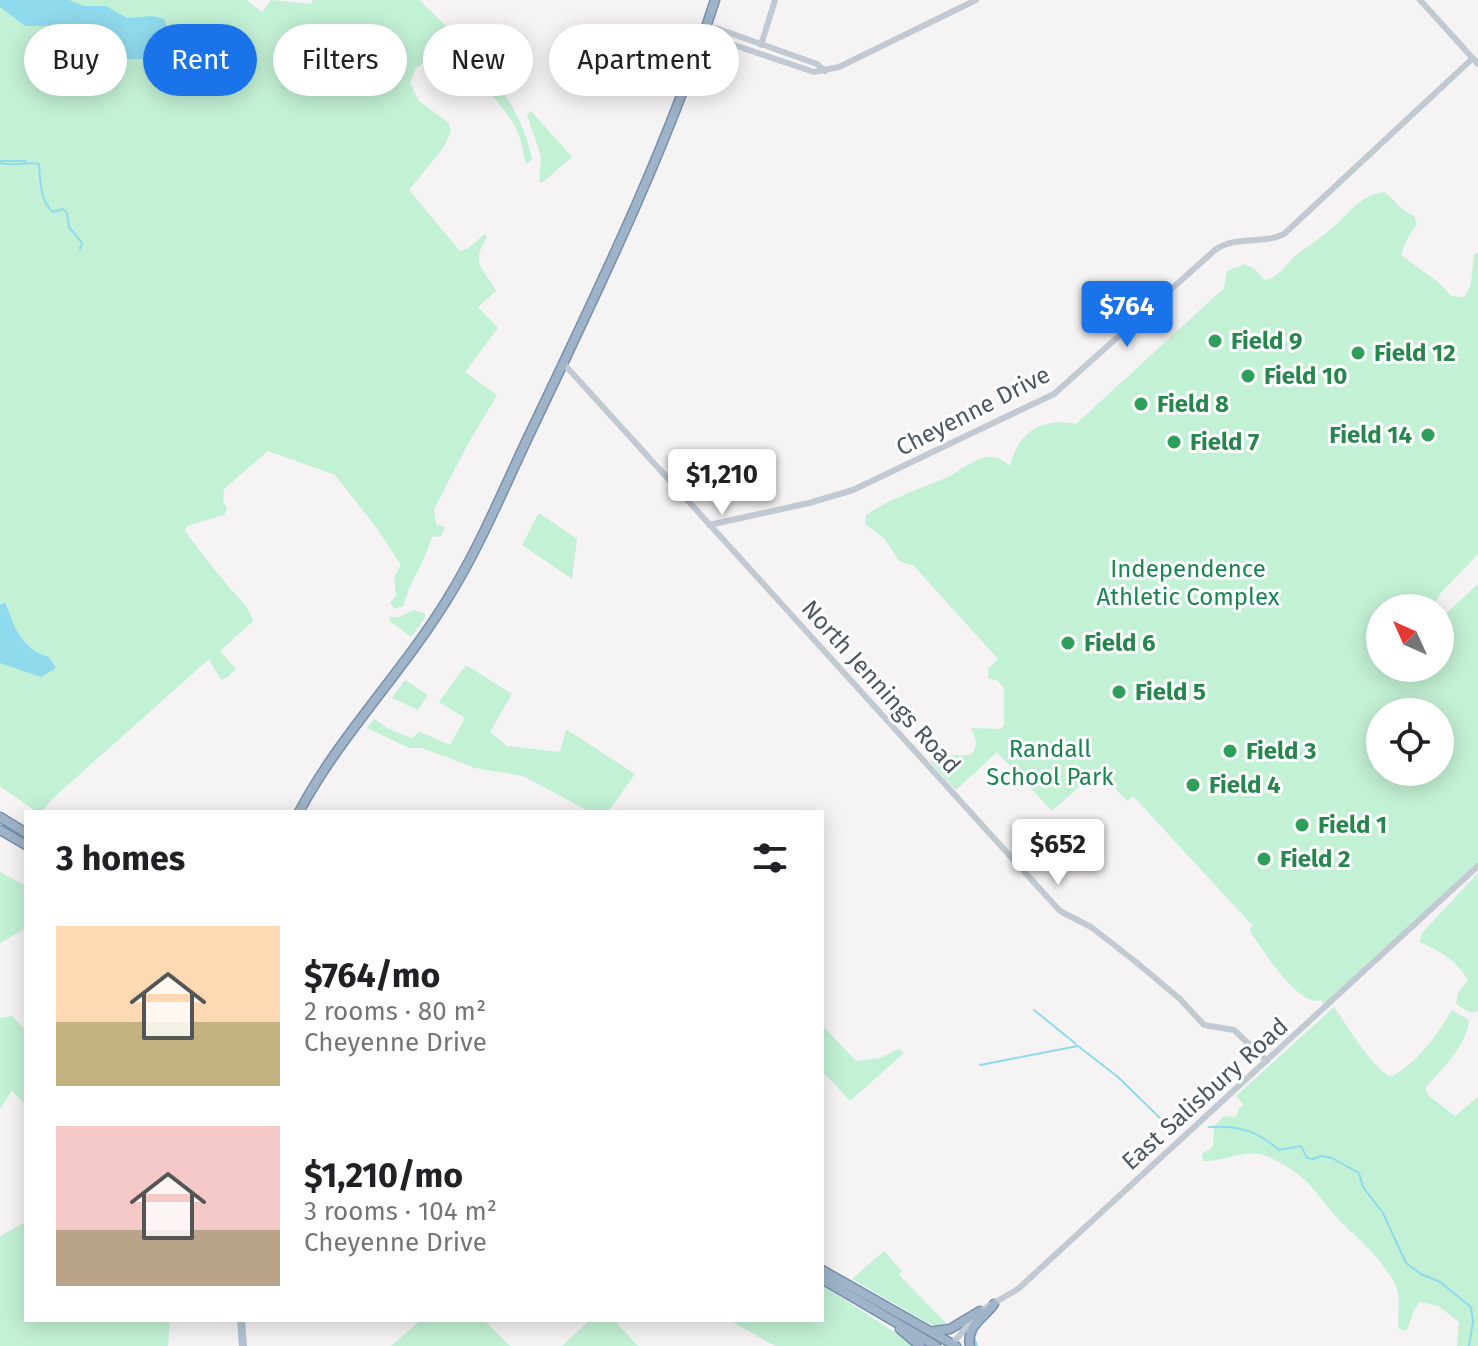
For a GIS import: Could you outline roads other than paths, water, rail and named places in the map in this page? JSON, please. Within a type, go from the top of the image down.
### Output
[{"type":"highway","points":[[707,24],[715,0]]},
{"type":"highway","points":[[300,810],[326,766],[449,596],[564,364],[648,183],[680,96]]},
{"type":"highway","points":[[0,817],[24,832]]},
{"type":"highway","points":[[0,830],[24,844]]},
{"type":"highway","points":[[824,1271],[954,1345]]},
{"type":"highway","points":[[824,1280],[936,1346]]},
{"type":"highway","points":[[970,1346],[970,1331],[994,1304]]},
{"type":"highway","points":[[923,1326],[936,1331],[946,1330],[980,1311]]},
{"type":"highway","points":[[885,1315],[920,1346]]},
{"type":"main road","points":[[241,1322],[243,1346]]},
{"type":"street","points":[[760,49],[775,0]]},
{"type":"street","points":[[739,45],[817,64],[825,71],[976,0]]},
{"type":"street","points":[[1420,0],[1475,61]]},
{"type":"street","points":[[740,37],[760,49]]},
{"type":"street","name":"Cheyenne Drive","points":[[709,525],[853,490],[1054,394],[1215,250],[1236,240],[1273,239],[1284,234],[1475,61]]},
{"type":"street","name":"North Jennings Road","points":[[564,364],[1060,911],[1091,927],[1127,955],[1171,991],[1204,1025],[1234,1030],[1267,1061]]},
{"type":"street","name":"East Salisbury Road","points":[[954,1345],[980,1311],[1018,1289],[1478,866]]},
{"type":"water","points":[[0,0],[69,0],[84,6],[106,6],[127,18],[152,16],[164,19],[166,24],[143,24],[143,58],[129,59],[127,24],[24,25],[0,7]]},
{"type":"water","points":[[6,603],[20,636],[32,649],[49,657],[56,668],[41,677],[0,663],[0,604]]},
{"type":"waterway","points":[[0,161],[26,161]]},
{"type":"waterway","points":[[0,163],[39,164],[45,202],[53,212],[63,209],[67,213],[69,227],[82,243],[80,249]]},
{"type":"waterway","points":[[1034,1010],[1076,1044]]},
{"type":"waterway","points":[[980,1065],[1078,1046],[1118,1077],[1163,1121],[1184,1125]]},
{"type":"waterway","points":[[1209,1127],[1247,1131],[1279,1150],[1301,1146],[1307,1158],[1332,1158],[1359,1173],[1363,1187],[1383,1213],[1406,1263],[1440,1282],[1471,1307],[1473,1322],[1469,1346]]},
{"type":"waterway","points":[[976,1332],[977,1346]]},
{"type":"place","name":"Field 9","points":[[1215,341]]},
{"type":"place","name":"Field 12","points":[[1358,353]]},
{"type":"place","name":"Field 10","points":[[1248,376]]},
{"type":"place","name":"Field 8","points":[[1141,404]]},
{"type":"place","name":"Field 14","points":[[1428,435]]},
{"type":"place","name":"Field 7","points":[[1174,442]]},
{"type":"place","name":"Field 6","points":[[1068,643]]},
{"type":"place","name":"Field 5","points":[[1119,692]]},
{"type":"place","name":"Field 3","points":[[1230,751]]},
{"type":"place","name":"Field 4","points":[[1193,785]]},
{"type":"place","name":"Field 1","points":[[1302,825]]},
{"type":"place","name":"Field 2","points":[[1264,859]]},
{"type":"park label","name":"Independence Athletic Complex","points":[[1188,583]]},
{"type":"park label","name":"Randall School Park","points":[[1050,763]]}]
